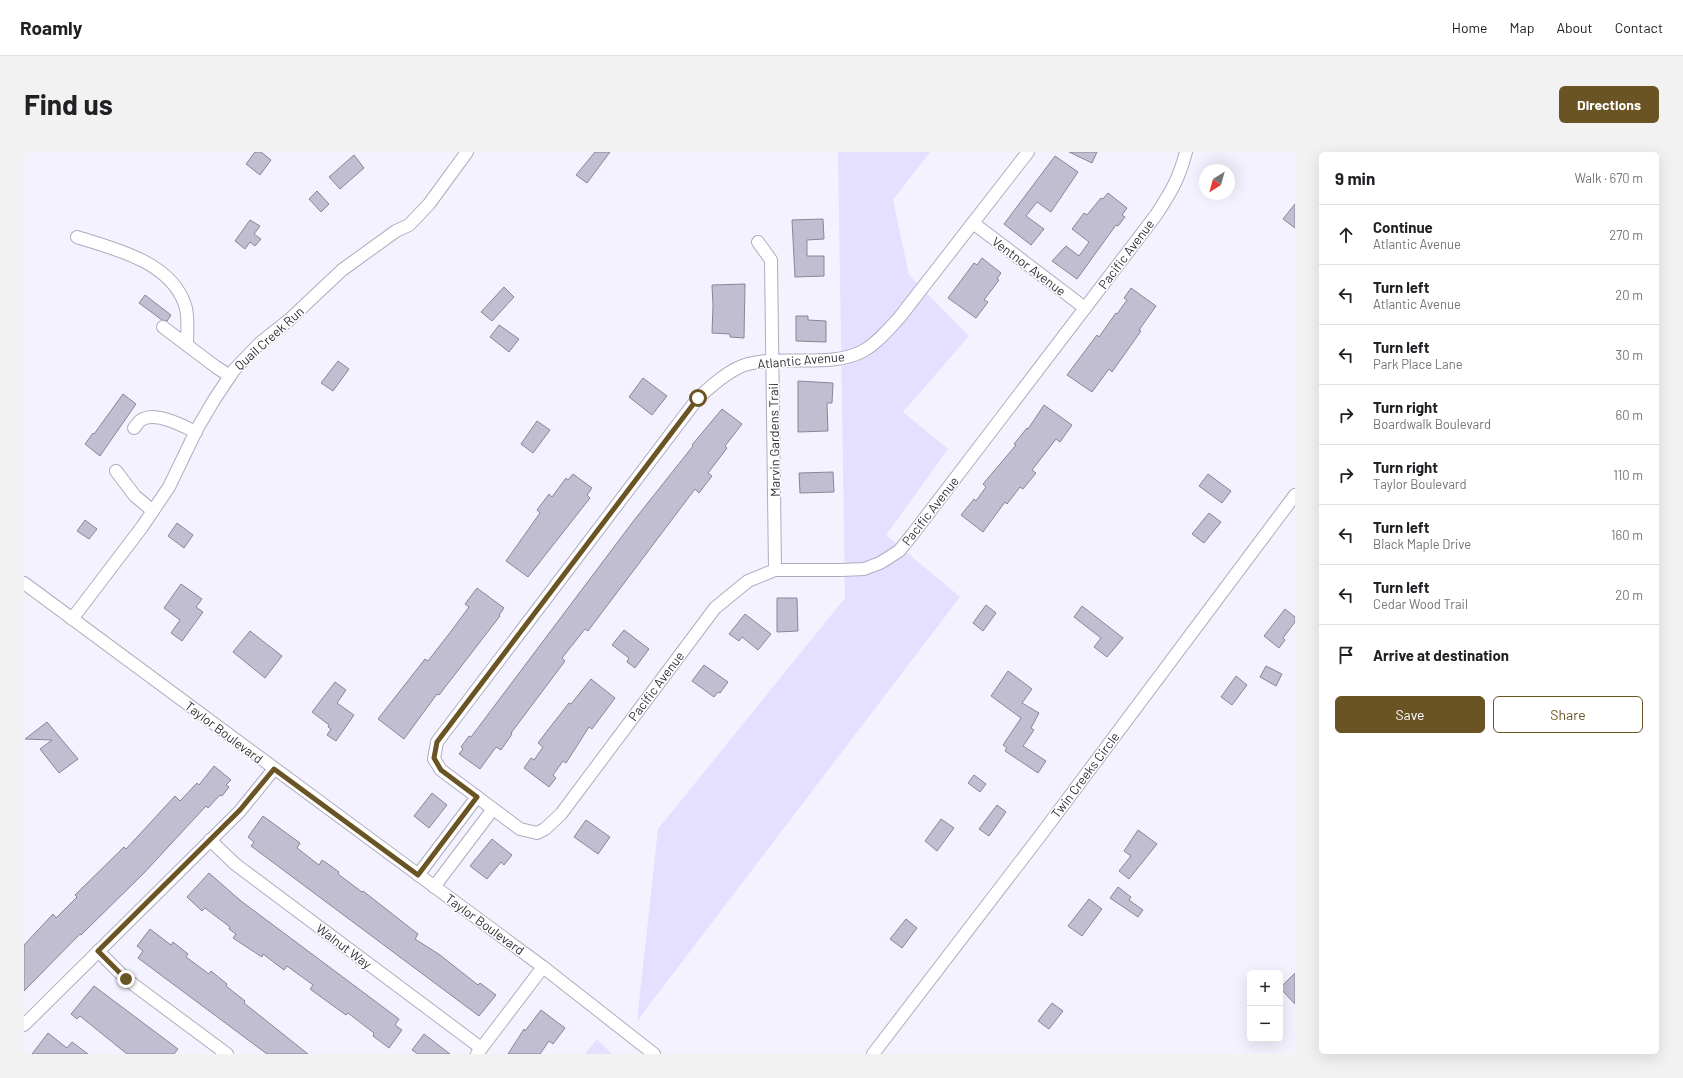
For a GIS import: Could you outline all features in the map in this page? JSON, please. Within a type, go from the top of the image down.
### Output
[{"type":"street","name":"Quail Creek Run","points":[[72,619],[153,512],[169,487],[196,432],[214,400],[243,360],[289,320],[342,270],[396,231],[408,225],[429,204],[467,152]]},
{"type":"street","name":"Atlantic Avenue","points":[[477,797],[441,770],[434,758],[437,742],[698,398],[717,380],[747,364],[772,360],[842,359],[863,351],[881,337],[899,318],[1028,152]]},
{"type":"street","name":"Pacific Avenue","points":[[493,809],[520,829],[537,833],[545,830],[561,814],[715,608],[748,581],[775,570],[842,570],[864,568],[880,563],[899,551],[1085,308],[1170,194],[1180,174],[1186,152]]},
{"type":"street","name":"Ventnor Avenue","points":[[972,224],[1085,308]]},
{"type":"street","points":[[77,237],[145,262],[164,275],[177,289],[186,306],[187,345]]},
{"type":"street","name":"Marvin Gardens Trail","points":[[758,242],[771,260],[775,570]]},
{"type":"street","points":[[163,327],[230,376]]},
{"type":"street","points":[[134,428],[144,418],[151,417],[174,422],[196,432]]},
{"type":"street","points":[[116,471],[135,496],[153,512]]},
{"type":"street","name":"Twin Creeks Circle","points":[[873,1054],[1052,820],[1295,495]]},
{"type":"street","name":"Taylor Boulevard","points":[[24,583],[543,967],[654,1054]]},
{"type":"street","points":[[24,1025],[240,810],[274,769]]},
{"type":"street","points":[[418,875],[477,797],[493,809],[434,887]]},
{"type":"street","name":"Walnut Way","points":[[210,840],[236,864],[479,1051]]},
{"type":"street","points":[[98,951],[126,979],[227,1054]]},
{"type":"street","points":[[479,1051],[543,967]]},
{"type":"shaded area","points":[[838,152],[930,152],[893,200],[909,275],[969,336],[903,412],[948,449],[886,535],[960,597],[637,1021],[658,829],[845,598]]},
{"type":"shaded area","points":[[597,1039],[612,1054],[585,1054]]},
{"type":"building","points":[[255,152],[261,152],[271,160],[260,175],[246,164]]},
{"type":"building","points":[[595,152],[610,152],[587,183],[576,175]]},
{"type":"building","points":[[1069,152],[1097,152],[1092,163]]},
{"type":"building","points":[[354,155],[364,168],[340,189],[329,177]]},
{"type":"building","points":[[1055,156],[1078,172],[1051,212],[1037,202],[1026,216],[1044,229],[1031,245],[1004,224]]},
{"type":"building","points":[[317,191],[329,204],[321,212],[309,199]]},
{"type":"building","points":[[1108,193],[1127,208],[1122,215],[1125,217],[1118,226],[1116,225],[1077,279],[1052,261],[1066,246],[1079,256],[1089,242],[1072,229],[1084,213],[1087,215],[1101,198],[1103,199]]},
{"type":"building","points":[[1295,204],[1295,228],[1283,219]]},
{"type":"building","points":[[823,219],[824,239],[807,240],[807,256],[824,256],[824,276],[795,277],[792,220]]},
{"type":"building","points":[[250,220],[260,226],[254,234],[261,239],[255,246],[250,242],[245,249],[235,241]]},
{"type":"building","points":[[982,258],[1001,273],[997,279],[999,280],[984,300],[988,302],[976,318],[948,298],[974,263],[977,265]]},
{"type":"building","points":[[745,284],[744,338],[730,337],[730,334],[712,333],[712,285]]},
{"type":"building","points":[[504,287],[514,297],[492,321],[481,312]]},
{"type":"building","points":[[1131,288],[1156,306],[1139,330],[1141,331],[1112,372],[1109,369],[1092,392],[1067,375],[1097,335],[1099,337],[1116,313],[1117,314],[1127,300],[1124,298]]},
{"type":"building","points":[[145,295],[171,315],[167,321],[162,320],[139,303]]},
{"type":"building","points":[[796,316],[808,316],[808,320],[826,321],[826,342],[796,341]]},
{"type":"building","points":[[499,325],[519,339],[509,352],[490,337]]},
{"type":"building","points":[[338,361],[349,369],[333,391],[321,383]]},
{"type":"building","points":[[643,378],[667,396],[652,415],[629,397]]},
{"type":"building","points":[[798,381],[833,383],[832,403],[827,403],[828,431],[798,432]]},
{"type":"building","points":[[123,394],[136,404],[100,456],[85,444]]},
{"type":"building","points":[[1044,405],[1072,425],[1060,442],[1056,439],[1032,470],[1036,473],[1023,489],[1020,487],[1007,504],[1005,502],[983,532],[961,515],[974,499],[976,501],[986,487],[983,484],[1016,445],[1014,444],[1027,428],[1028,429]]},
{"type":"building","points":[[722,409],[742,424],[725,446],[727,448],[708,473],[712,476],[699,493],[695,489],[588,631],[585,629],[562,658],[565,661],[511,733],[512,734],[501,750],[496,747],[480,769],[459,754],[463,749],[461,747],[469,736],[471,737],[635,519]]},
{"type":"building","points":[[537,421],[550,430],[533,453],[521,444]]},
{"type":"building","points":[[833,472],[834,492],[800,493],[799,473]]},
{"type":"building","points":[[573,474],[592,488],[587,495],[590,498],[528,577],[506,561],[540,513],[537,510],[549,494],[552,497],[566,478],[568,480]]},
{"type":"building","points":[[1208,474],[1231,491],[1222,503],[1199,486]]},
{"type":"building","points":[[1209,513],[1221,522],[1204,543],[1192,534]]},
{"type":"building","points":[[85,520],[97,529],[89,539],[77,531]]},
{"type":"building","points":[[177,523],[193,535],[184,548],[168,536]]},
{"type":"building","points":[[181,584],[202,599],[196,607],[203,612],[182,641],[171,633],[180,620],[164,608]]},
{"type":"building","points":[[477,588],[504,608],[499,615],[500,616],[439,695],[437,694],[404,739],[378,719],[425,659],[428,661],[452,630],[469,607],[465,604]]},
{"type":"building","points":[[777,598],[797,598],[798,631],[777,632]]},
{"type":"building","points":[[986,605],[996,613],[983,631],[973,623]]},
{"type":"building","points":[[1082,606],[1123,638],[1107,657],[1094,647],[1101,638],[1074,617]]},
{"type":"building","points":[[1285,609],[1295,617],[1295,622],[1283,638],[1285,640],[1279,648],[1264,636]]},
{"type":"building","points":[[745,614],[771,634],[758,650],[742,637],[739,641],[729,634]]},
{"type":"building","points":[[624,630],[649,649],[635,668],[627,662],[629,658],[612,645]]},
{"type":"building","points":[[250,631],[282,656],[265,678],[233,652]]},
{"type":"building","points":[[704,665],[728,682],[720,693],[718,692],[714,697],[692,681]]},
{"type":"building","points":[[1266,666],[1282,674],[1276,686],[1260,677]]},
{"type":"building","points":[[1008,671],[1032,689],[1022,703],[1039,713],[1031,728],[1034,730],[1023,746],[1046,761],[1038,773],[1005,751],[1007,748],[1003,745],[1021,718],[991,696]]},
{"type":"building","points":[[1236,676],[1247,685],[1232,705],[1221,697]]},
{"type":"building","points":[[591,679],[615,698],[592,729],[589,727],[566,763],[563,761],[553,775],[556,778],[549,787],[524,768],[531,758],[534,760],[543,747],[538,743],[569,703],[571,704]]},
{"type":"building","points":[[335,682],[346,690],[337,703],[354,715],[336,741],[327,735],[331,729],[328,727],[329,725],[312,712]]},
{"type":"building","points":[[47,722],[78,759],[59,773],[40,749],[52,740],[25,739]]},
{"type":"building","points":[[214,766],[231,780],[226,785],[229,787],[222,796],[220,795],[208,808],[206,806],[144,873],[81,935],[80,934],[24,991],[24,945],[53,914],[56,918],[77,897],[75,895],[124,847],[126,849],[175,796],[180,801],[197,783],[199,785]]},
{"type":"building","points":[[974,775],[986,784],[980,792],[968,783]]},
{"type":"building","points":[[432,793],[447,805],[429,828],[414,816]]},
{"type":"building","points":[[997,805],[1006,812],[989,836],[979,829]]},
{"type":"building","points":[[263,816],[300,843],[297,848],[319,865],[322,860],[328,864],[339,872],[338,874],[362,892],[363,891],[418,934],[415,939],[440,955],[478,985],[480,983],[496,995],[479,1016],[251,846],[254,842],[248,837]]},
{"type":"building","points":[[941,819],[954,828],[937,851],[925,841]]},
{"type":"building","points":[[586,820],[610,837],[598,854],[574,837]]},
{"type":"building","points":[[1138,830],[1157,844],[1129,879],[1119,871],[1131,856],[1124,851]]},
{"type":"building","points":[[492,839],[512,855],[504,865],[501,862],[487,879],[470,866]]},
{"type":"building","points":[[209,873],[241,901],[399,1019],[395,1025],[402,1030],[389,1048],[373,1036],[374,1033],[348,1013],[346,1015],[310,989],[313,985],[287,966],[284,970],[263,954],[262,957],[233,938],[236,934],[229,929],[230,927],[205,908],[202,911],[187,897]]},
{"type":"building","points":[[1118,887],[1131,897],[1129,900],[1143,910],[1138,917],[1110,898]]},
{"type":"building","points":[[1089,899],[1102,909],[1082,936],[1068,926]]},
{"type":"building","points":[[906,919],[917,928],[902,948],[890,939]]},
{"type":"building","points":[[150,929],[171,945],[173,942],[188,954],[186,957],[209,974],[211,971],[227,984],[226,986],[245,1001],[244,1003],[308,1054],[267,1054],[138,958],[143,951],[137,946]]},
{"type":"building","points":[[1295,973],[1295,1004],[1283,991],[1283,985]]},
{"type":"building","points":[[94,986],[178,1049],[174,1054],[127,1054],[80,1016],[77,1019],[71,1014]]},
{"type":"building","points":[[1052,1003],[1063,1011],[1049,1029],[1038,1021]]},
{"type":"building","points":[[541,1010],[565,1028],[553,1044],[549,1041],[540,1054],[508,1054],[524,1029],[525,1031]]},
{"type":"building","points":[[48,1033],[67,1048],[72,1042],[88,1054],[32,1054]]},
{"type":"building","points":[[424,1034],[450,1054],[418,1054],[412,1050]]},
{"type":"route","points":[[126,979],[112,967],[98,951],[240,810],[274,769],[418,875],[477,797],[441,770],[434,758],[437,742],[698,398]]}]
